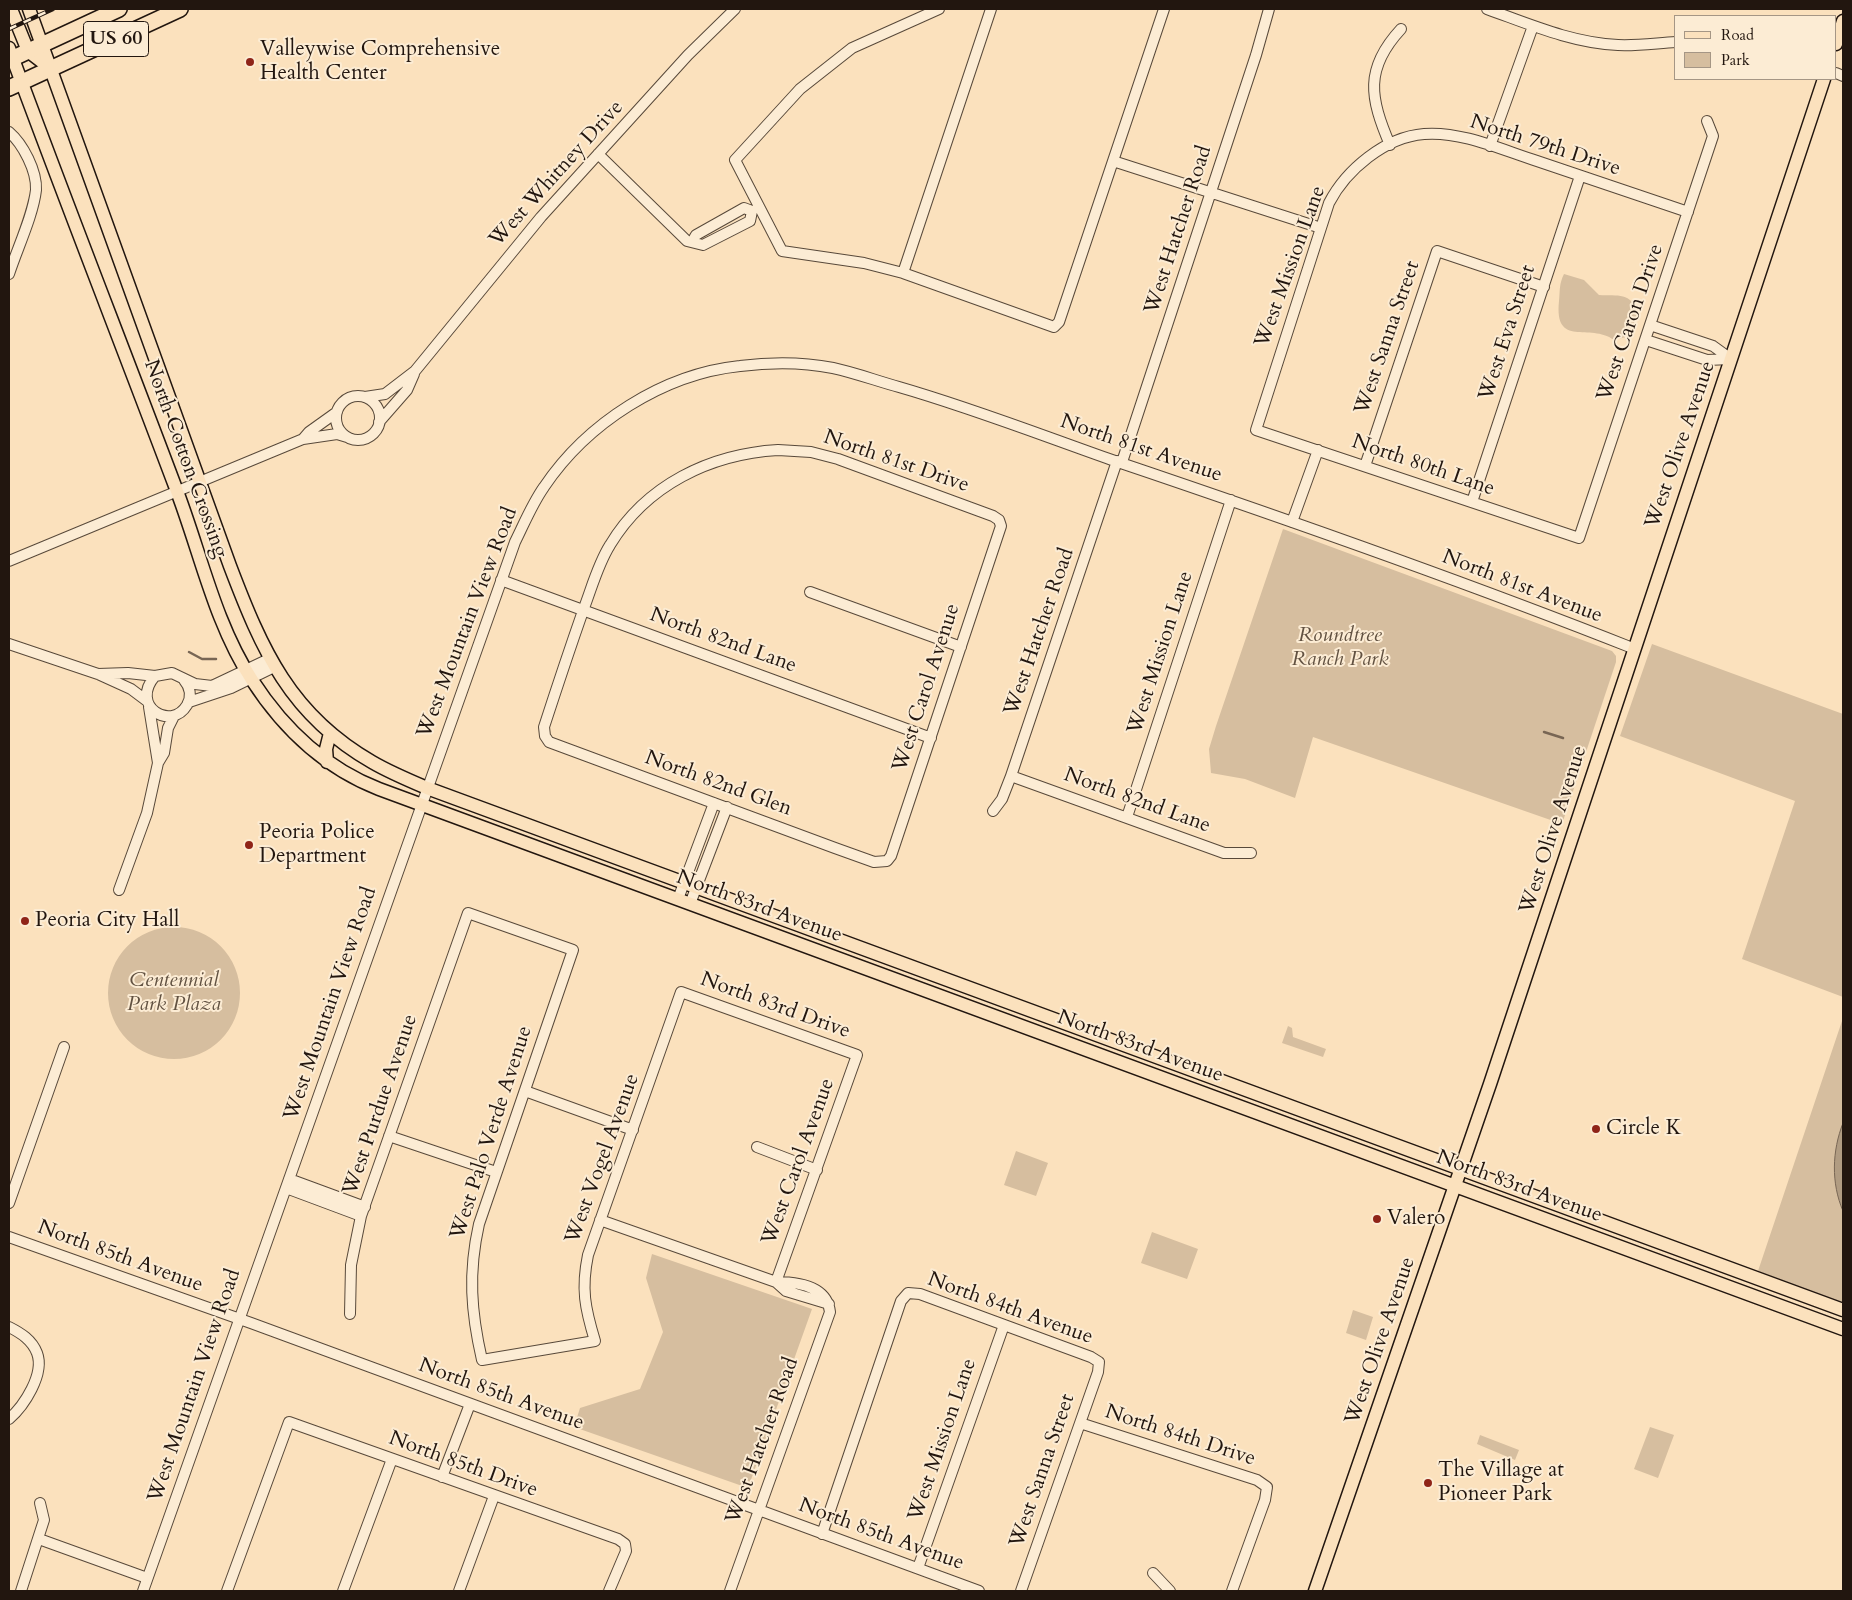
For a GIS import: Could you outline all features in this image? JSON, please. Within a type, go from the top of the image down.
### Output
[{"type":"highway","name":"US 60","points":[[10,56],[28,51],[119,9]]},
{"type":"highway","name":"US 60","points":[[15,85],[180,9]]},
{"type":"main road","points":[[10,9],[28,51],[50,68]]},
{"type":"main road","name":"North Cotton Crossing","points":[[29,9],[246,608],[271,663],[302,704],[330,733],[372,762],[427,788]]},
{"type":"main road","points":[[1837,41],[1843,22]]},
{"type":"main road","name":"North Cotton Crossing","points":[[10,56],[15,85],[177,490],[220,615],[248,675],[282,721],[299,739],[327,762],[362,783],[421,805]]},
{"type":"main road","name":"West Olive Avenue","points":[[1315,1591],[1462,1168],[1824,80]]},
{"type":"main road","points":[[327,762],[326,748],[330,733]]},
{"type":"main road","name":"North 83rd Avenue","points":[[427,788],[1843,1310]]},
{"type":"main road","name":"North 83rd Avenue","points":[[421,805],[1229,1101],[1843,1329]]},
{"type":"main road","points":[[1229,1101],[1235,1086]]},
{"type":"main road","points":[[1732,1288],[1738,1271]]},
{"type":"street","name":"West Whitney Drive","points":[[9,561],[303,438],[337,434],[360,440],[367,438],[407,390],[416,371],[541,217],[706,37],[735,9]]},
{"type":"street","points":[[939,9],[852,48],[800,89],[735,160],[756,209],[782,251],[864,263],[903,273],[1054,327],[1059,322],[1164,9]]},
{"type":"street","points":[[903,273],[991,9]]},
{"type":"street","name":"West Hatcher Road","points":[[993,811],[1002,799],[1011,776],[1120,462],[1256,55],[1268,9]]},
{"type":"street","points":[[1487,9],[1533,26],[1597,43],[1636,45],[1674,42]]},
{"type":"street","points":[[1490,146],[1533,26]]},
{"type":"street","points":[[1390,145],[1377,116],[1372,89],[1379,62],[1390,41],[1401,29]]},
{"type":"street","name":"West Caron Drive","points":[[1579,538],[1713,136],[1707,121]]},
{"type":"street","points":[[9,132],[21,146],[33,173],[36,190],[9,274]]},
{"type":"street","name":"North 79th Drive","points":[[1390,145],[1422,134],[1463,138],[1688,212]]},
{"type":"street","name":"West Mission Lane","points":[[1256,430],[1329,203],[1341,183],[1365,160],[1390,145]]},
{"type":"street","points":[[598,154],[681,236],[692,242],[703,245],[724,235],[750,221],[756,209]]},
{"type":"street","points":[[1114,161],[1321,228]]},
{"type":"street","name":"West Eva Street","points":[[1472,502],[1580,176]]},
{"type":"street","name":"West Sanna Street","points":[[1365,466],[1437,251],[1544,287]]},
{"type":"street","points":[[1650,325],[1713,346],[1732,359]]},
{"type":"street","points":[[1646,340],[1707,360],[1732,359]]},
{"type":"street","name":"North 81st Avenue","points":[[628,407],[662,388],[712,371],[758,364],[809,364],[857,374],[958,404],[1231,500],[1635,649]]},
{"type":"street","name":"West Whitney Drive","points":[[303,438],[337,412],[346,400],[353,397],[385,394],[416,371]]},
{"type":"street","points":[[365,397],[378,410],[379,422]]},
{"type":"street","name":"West Mountain View Road","points":[[143,1591],[515,542],[543,488],[577,446],[594,430],[628,407]]},
{"type":"street","points":[[337,412],[339,428],[347,436]]},
{"type":"street","name":"North 80th Lane","points":[[1256,430],[1579,538]]},
{"type":"street","points":[[1292,522],[1318,450]]},
{"type":"street","name":"North 81st Drive","points":[[584,609],[599,566],[617,534],[638,509],[685,473],[723,459],[760,451],[811,452],[838,459],[999,520]]},
{"type":"street","name":"West Mission Lane","points":[[1126,817],[1231,500]]},
{"type":"street","name":"West Carol Avenue","points":[[881,862],[887,861],[891,856],[1001,526],[999,520]]},
{"type":"street","name":"North 82nd Lane","points":[[501,580],[931,738]]},
{"type":"street","points":[[810,592],[961,647]]},
{"type":"street","name":"North 82nd Glen","points":[[584,609],[544,727],[544,736],[549,742],[874,862],[881,862]]},
{"type":"street","points":[[9,644],[98,674],[131,689],[160,715],[174,716]]},
{"type":"street","points":[[189,702],[226,690],[248,675],[271,663]]},
{"type":"street","points":[[98,674],[128,673],[155,676],[172,673],[184,680],[203,686],[212,686],[248,675]]},
{"type":"street","points":[[155,676],[147,688],[158,763]]},
{"type":"street","points":[[119,890],[147,813],[158,763],[164,753],[168,728],[174,716],[185,708],[189,702],[189,690],[184,680]]},
{"type":"street","name":"North 82nd Lane","points":[[1011,776],[1224,853],[1251,853]]},
{"type":"street","points":[[691,884],[714,803]]},
{"type":"street","points":[[684,901],[726,807]]},
{"type":"street","name":"West Palo Verde Avenue","points":[[468,913],[573,950],[496,1172],[479,1224],[472,1253],[471,1294],[482,1360],[595,1341]]},
{"type":"street","name":"West Purdue Avenue","points":[[350,1314],[351,1265],[363,1211],[468,913]]},
{"type":"street","name":"North 83rd Drive","points":[[681,992],[857,1055]]},
{"type":"street","name":"West Vogel Avenue","points":[[595,1341],[584,1304],[583,1287],[588,1255],[681,992]]},
{"type":"street","points":[[9,1203],[64,1047]]},
{"type":"street","name":"West Carol Avenue","points":[[776,1282],[857,1055]]},
{"type":"street","points":[[525,1090],[633,1130]]},
{"type":"street","points":[[389,1136],[496,1172]]},
{"type":"street","points":[[756,1147],[817,1170]]},
{"type":"street","points":[[288,1183],[363,1211]]},
{"type":"street","points":[[600,1220],[776,1282]]},
{"type":"street","name":"North 85th Avenue","points":[[9,1237],[979,1591]]},
{"type":"street","name":"West Hatcher Road","points":[[734,1590],[758,1509],[830,1312],[829,1304],[817,1290],[793,1282],[776,1282]]},
{"type":"street","name":"North 84th Avenue","points":[[822,1534],[901,1301],[908,1293],[920,1294],[1091,1357],[1099,1362]]},
{"type":"street","name":"West Mission Lane","points":[[918,1568],[1004,1325]]},
{"type":"street","points":[[9,1327],[27,1338],[38,1355],[37,1377],[27,1399],[9,1419]]},
{"type":"street","name":"West Sanna Street","points":[[1021,1591],[1098,1372],[1099,1362]]},
{"type":"street","points":[[442,1477],[470,1404]]},
{"type":"street","name":"North 85th Drive","points":[[227,1591],[289,1422],[625,1544],[626,1551],[609,1591]]},
{"type":"street","name":"North 84th Drive","points":[[1080,1423],[1173,1455],[1257,1480],[1267,1487],[1265,1500],[1232,1591]]},
{"type":"street","points":[[343,1591],[392,1459]]},
{"type":"street","points":[[459,1591],[494,1496]]},
{"type":"street","points":[[21,1591],[44,1520],[40,1503]]},
{"type":"street","points":[[39,1539],[147,1578]]},
{"type":"street","points":[[1153,1574],[1170,1591]]},
{"type":"green space","points":[[1564,274],[1584,280],[1599,295],[1623,296],[1632,301],[1638,313],[1632,330],[1626,337],[1614,340],[1605,335],[1568,330],[1562,325],[1559,316],[1559,301],[1560,284]]},
{"type":"green space","name":"Roundtree Ranch Park","points":[[1283,529],[1612,651],[1616,656],[1616,662],[1562,824],[1313,737],[1295,798],[1245,779],[1211,773],[1209,749]]},
{"type":"green space","points":[[1652,644],[1843,714],[1843,997],[1742,959],[1795,801],[1620,736]]},
{"type":"green space","name":"Centennial Park Plaza","points":[[174,927],[187,928],[199,932],[221,946],[235,968],[239,980],[239,1006],[235,1018],[221,1040],[199,1054],[187,1058],[174,1059],[161,1058],[149,1054],[127,1040],[113,1018],[109,1006],[108,993],[109,980],[113,968],[127,946],[149,932],[161,928]]},
{"type":"green space","points":[[1843,1018],[1843,1303],[1758,1271]]},
{"type":"green space","points":[[1288,1026],[1292,1028],[1293,1037],[1326,1049],[1323,1057],[1282,1043]]},
{"type":"green space","points":[[1016,1151],[1048,1163],[1036,1196],[1004,1185]]},
{"type":"green space","points":[[1152,1232],[1198,1249],[1187,1279],[1141,1263]]},
{"type":"green space","points":[[652,1254],[812,1309],[748,1488],[574,1427],[580,1408],[640,1389],[663,1332],[646,1278]]},
{"type":"green space","points":[[1353,1310],[1373,1317],[1366,1340],[1346,1333]]},
{"type":"green space","points":[[1650,1427],[1674,1435],[1658,1478],[1634,1469]]},
{"type":"green space","points":[[1480,1435],[1519,1450],[1515,1460],[1477,1444]]},
{"type":"shaded area","points":[[1843,1123],[1843,1211],[1836,1189],[1834,1167],[1839,1134]]},
{"type":"waterway","points":[[189,652],[202,659],[216,659]]},
{"type":"waterway","points":[[1544,732],[1563,738]]},
{"type":"railway","points":[[9,29],[53,9]]},
{"type":"place","name":"Valleywise Comprehensive Health Center","points":[[250,62]]},
{"type":"place","name":"Peoria Police Department","points":[[249,845]]},
{"type":"place","name":"Peoria City Hall","points":[[25,921]]},
{"type":"place","name":"Circle K","points":[[1596,1129]]},
{"type":"place","name":"Valero","points":[[1377,1219]]},
{"type":"place","name":"The Village at Pioneer Park","points":[[1428,1483]]}]
